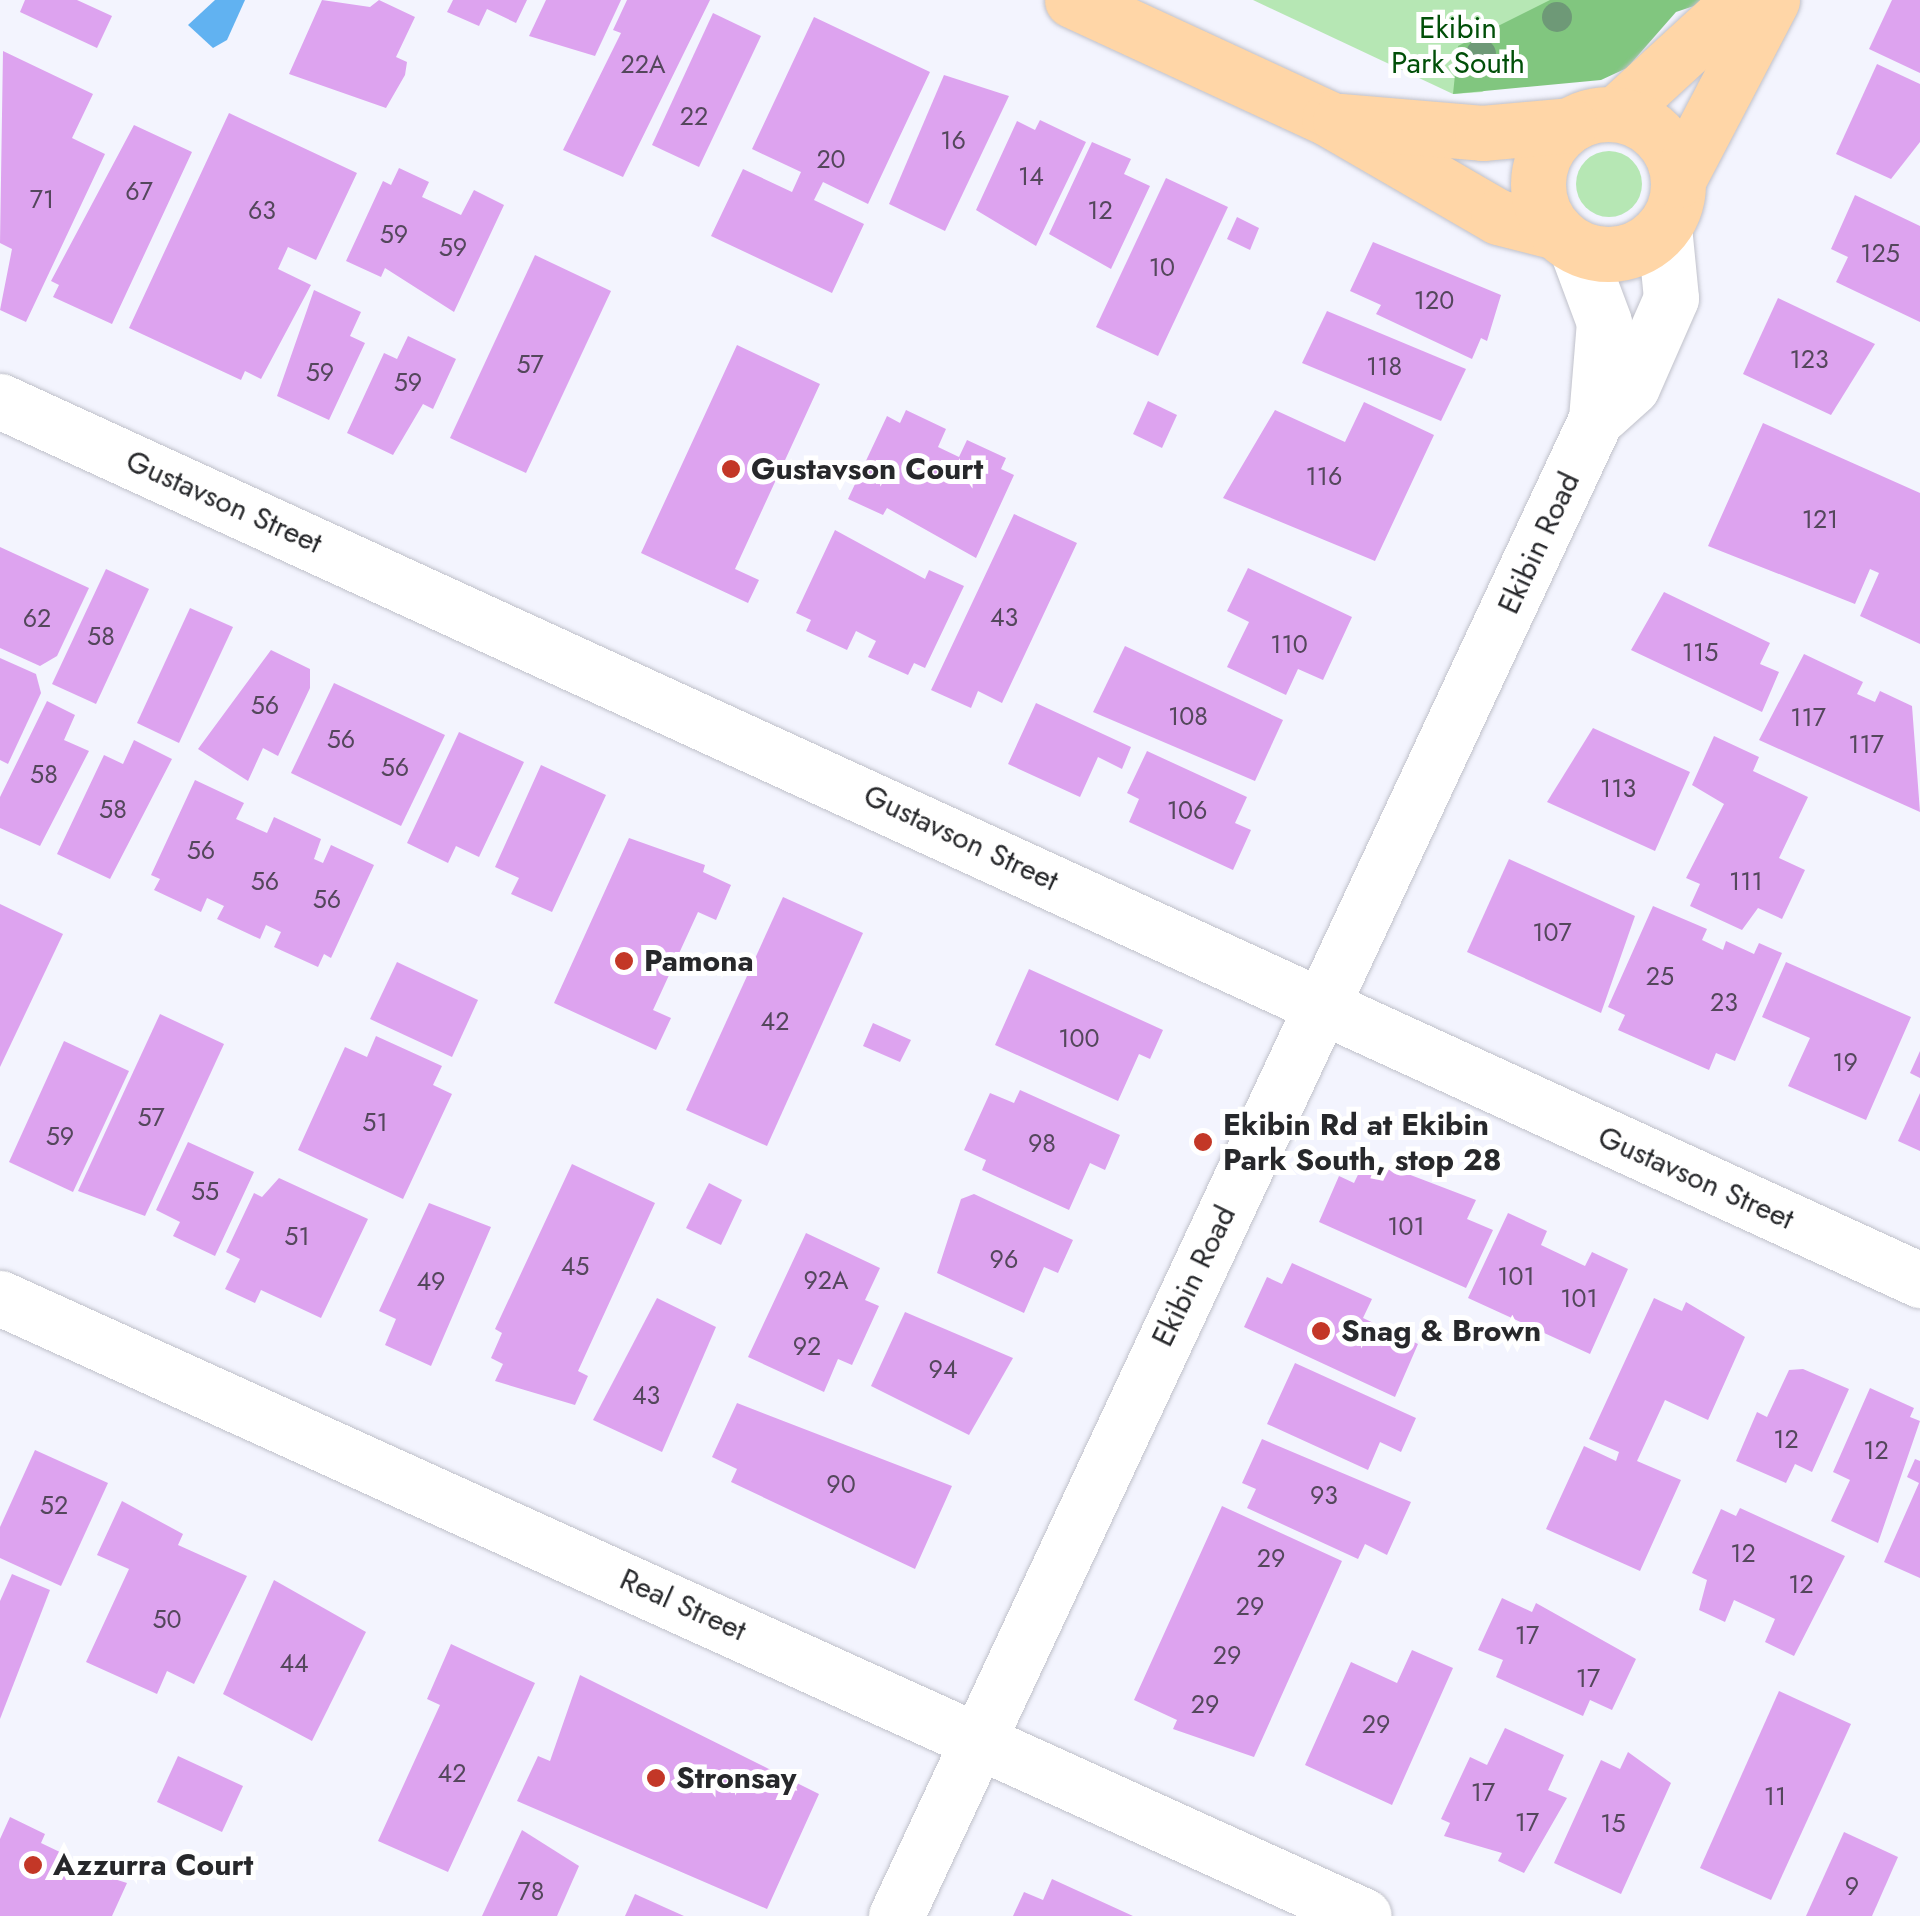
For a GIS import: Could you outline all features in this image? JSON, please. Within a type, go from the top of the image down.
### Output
[{"type":"main road","points":[[1072,0],[1329,120],[1498,216],[1567,240],[1624,253],[1671,203],[1772,0]]},
{"type":"main road","points":[[1567,240],[1539,175],[1594,119],[1740,0]]},
{"type":"main road","points":[[1329,120],[1482,133],[1594,119],[1660,136],[1671,203]]},
{"type":"street","name":"Ekibin Road","points":[[1596,419],[1632,387],[1671,298],[1671,203]]},
{"type":"street","name":"Ekibin Road","points":[[896,1916],[975,1737],[1325,1008],[1596,419],[1604,322],[1567,240]]},
{"type":"street","name":"Gustavson Street","points":[[0,401],[1920,1280]]},
{"type":"street","name":"Real Street","points":[[0,1298],[1364,1916]]},
{"type":"green space","name":"Ekibin Park South","points":[[1253,0],[1654,0],[1482,92],[1453,94]]},
{"type":"green space","points":[[1550,0],[1712,0],[1676,12],[1627,68],[1601,80],[1453,94],[1458,46]]},
{"type":"green space","points":[[1609,151],[1633,160],[1642,184],[1633,208],[1609,217],[1585,208],[1576,184],[1585,160]]},
{"type":"water","points":[[215,0],[245,0],[227,40],[213,48],[188,25]]},
{"type":"building","points":[[25,0],[77,0],[112,16],[97,48],[20,12]]},
{"type":"building","points":[[322,0],[370,7],[379,0],[415,17],[396,57],[407,62],[405,75],[386,108],[289,74]]},
{"type":"building","points":[[453,0],[527,0],[516,23],[487,9],[479,26],[447,12]]},
{"type":"building","points":[[546,0],[621,0],[595,56],[529,36]]},
{"type":"building","points":[[627,0],[710,0],[623,177],[563,150],[621,33],[613,30]]},
{"type":"building","points":[[1892,0],[1920,0],[1920,73],[1869,49]]},
{"type":"building","points":[[713,13],[761,36],[699,167],[652,145]]},
{"type":"building","points":[[814,17],[930,72],[868,204],[823,182],[814,200],[864,224],[832,293],[711,236],[743,169],[792,192],[801,172],[752,149]]},
{"type":"building","points":[[3,51],[93,94],[72,138],[105,154],[26,322],[0,310],[12,249],[0,243]]},
{"type":"building","points":[[1877,64],[1920,84],[1920,142],[1891,179],[1836,154]]},
{"type":"building","points":[[944,75],[1009,96],[945,231],[889,204]]},
{"type":"building","points":[[229,113],[357,173],[316,260],[288,247],[278,269],[311,285],[261,379],[245,371],[241,380],[129,328]]},
{"type":"building","points":[[1040,120],[1086,142],[1036,246],[976,210],[1017,121],[1035,130]]},
{"type":"building","points":[[134,125],[192,152],[112,324],[53,297],[59,285],[51,281]]},
{"type":"building","points":[[1092,142],[1131,159],[1124,174],[1150,186],[1111,269],[1049,234]]},
{"type":"building","points":[[399,168],[429,182],[422,197],[461,215],[474,190],[504,205],[454,312],[385,268],[381,277],[346,261],[383,181],[391,185]]},
{"type":"building","points":[[1166,178],[1228,207],[1158,356],[1096,327]]},
{"type":"building","points":[[1855,195],[1920,226],[1920,322],[1836,282],[1848,257],[1831,249]]},
{"type":"building","points":[[1237,217],[1259,228],[1250,250],[1227,239]]},
{"type":"building","points":[[1373,242],[1501,295],[1487,341],[1481,338],[1472,359],[1376,314],[1381,305],[1350,291]]},
{"type":"building","points":[[535,255],[611,291],[526,473],[450,438]]},
{"type":"building","points":[[314,290],[361,312],[350,336],[365,343],[329,420],[277,396]]},
{"type":"building","points":[[1778,298],[1875,344],[1831,415],[1743,374]]},
{"type":"building","points":[[1327,311],[1466,369],[1441,421],[1302,363]]},
{"type":"building","points":[[408,336],[456,359],[433,409],[423,404],[393,455],[347,433],[384,353],[397,359]]},
{"type":"building","name":"Gustavson Court","points":[[737,345],[820,384],[735,569],[759,580],[748,603],[641,553]]},
{"type":"building","points":[[1148,401],[1177,415],[1162,448],[1133,434]]},
{"type":"building","points":[[1364,402],[1434,435],[1375,561],[1223,498],[1275,410],[1345,442]]},
{"type":"building","points":[[906,410],[946,429],[938,447],[959,457],[967,440],[1006,458],[1001,469],[1014,475],[976,558],[887,508],[883,515],[848,499],[887,416],[900,423]]},
{"type":"building","points":[[1763,423],[1920,493],[1920,644],[1860,616],[1879,573],[1870,569],[1855,604],[1708,546]]},
{"type":"building","points":[[1014,514],[1077,543],[1002,703],[978,691],[971,708],[931,690]]},
{"type":"building","points":[[835,530],[925,579],[929,570],[964,586],[925,668],[914,663],[908,675],[868,657],[876,641],[856,631],[847,650],[806,631],[811,620],[796,613]]},
{"type":"building","points":[[0,547],[89,588],[57,656],[40,666],[0,648]]},
{"type":"building","points":[[1248,568],[1352,617],[1323,680],[1298,669],[1286,695],[1227,667],[1249,622],[1227,611]]},
{"type":"building","points":[[106,569],[149,589],[96,704],[52,684]]},
{"type":"building","points":[[1664,592],[1770,643],[1760,664],[1779,672],[1762,712],[1631,650]]},
{"type":"building","points":[[190,608],[233,627],[179,743],[137,723]]},
{"type":"building","points":[[1125,646],[1283,720],[1255,781],[1093,712]]},
{"type":"building","points":[[271,650],[310,669],[310,688],[278,756],[263,748],[248,781],[198,749]]},
{"type":"building","points":[[1804,654],[1863,682],[1857,694],[1875,702],[1880,691],[1912,706],[1920,812],[1759,740]]},
{"type":"building","points":[[0,658],[36,674],[41,693],[8,764],[0,760]]},
{"type":"building","points":[[334,683],[445,735],[401,826],[291,773]]},
{"type":"building","points":[[47,701],[75,715],[64,740],[89,751],[40,846],[0,828],[0,797]]},
{"type":"building","points":[[1036,703],[1131,747],[1122,769],[1098,757],[1080,797],[1008,764]]},
{"type":"building","points":[[1593,728],[1690,772],[1655,851],[1547,802]]},
{"type":"building","points":[[459,732],[524,762],[479,857],[456,846],[448,863],[407,843]]},
{"type":"building","points":[[1714,736],[1759,757],[1753,771],[1808,797],[1779,858],[1805,870],[1782,919],[1758,908],[1742,930],[1690,906],[1700,884],[1686,878],[1724,804],[1692,785]]},
{"type":"building","points":[[134,740],[172,759],[110,879],[57,854],[104,755],[123,764]]},
{"type":"building","points":[[1147,751],[1247,797],[1235,823],[1251,830],[1233,870],[1129,822],[1139,799],[1127,793]]},
{"type":"building","points":[[541,765],[606,795],[552,912],[511,894],[519,878],[495,867]]},
{"type":"building","points":[[195,780],[244,803],[236,819],[267,833],[274,817],[321,839],[314,859],[323,863],[331,845],[374,865],[331,958],[324,954],[318,967],[274,947],[281,932],[266,925],[260,939],[217,919],[224,906],[207,898],[201,912],[154,890],[160,879],[151,875]]},
{"type":"building","name":"Pamona","points":[[629,838],[705,865],[703,872],[731,885],[716,920],[698,912],[653,1010],[671,1018],[656,1050],[554,1003]]},
{"type":"building","points":[[1509,859],[1635,916],[1601,1013],[1467,952]]},
{"type":"building","points":[[783,897],[863,933],[767,1146],[686,1110]]},
{"type":"building","points":[[0,904],[63,934],[0,1067]]},
{"type":"building","points":[[1653,906],[1707,929],[1702,940],[1723,950],[1726,941],[1754,954],[1759,943],[1782,953],[1735,1061],[1716,1053],[1709,1070],[1618,1030],[1625,1015],[1608,1007]]},
{"type":"building","points":[[397,962],[478,1000],[452,1057],[370,1019]]},
{"type":"building","points":[[1786,962],[1911,1017],[1866,1120],[1788,1086],[1810,1038],[1762,1017]]},
{"type":"building","points":[[1029,969],[1163,1030],[1150,1059],[1139,1054],[1118,1101],[995,1045]]},
{"type":"building","points":[[160,1014],[224,1044],[145,1216],[78,1191]]},
{"type":"building","points":[[873,1023],[911,1040],[900,1062],[863,1046]]},
{"type":"building","points":[[376,1036],[442,1066],[433,1085],[452,1094],[403,1199],[298,1150],[345,1047],[367,1057]]},
{"type":"building","points":[[64,1041],[129,1071],[73,1192],[9,1162]]},
{"type":"building","points":[[1920,1051],[1920,1078],[1910,1073]]},
{"type":"building","points":[[1020,1090],[1120,1135],[1105,1170],[1090,1163],[1069,1210],[982,1170],[986,1160],[964,1150],[990,1093],[1014,1103]]},
{"type":"building","points":[[1920,1093],[1920,1151],[1898,1141]]},
{"type":"building","points":[[188,1142],[254,1172],[215,1256],[173,1236],[180,1222],[156,1210]]},
{"type":"building","points":[[1366,1158],[1476,1200],[1467,1219],[1493,1230],[1466,1288],[1319,1222],[1339,1176],[1354,1183]]},
{"type":"building","points":[[572,1164],[655,1203],[578,1371],[588,1376],[575,1405],[495,1381],[503,1364],[491,1358],[502,1333],[495,1329]]},
{"type":"building","points":[[279,1178],[368,1219],[321,1318],[261,1290],[255,1303],[225,1289],[240,1259],[226,1252],[254,1193],[262,1197]]},
{"type":"building","points":[[709,1183],[742,1200],[721,1245],[686,1228]]},
{"type":"building","points":[[974,1194],[1073,1240],[1058,1273],[1044,1267],[1024,1313],[937,1273],[961,1199]]},
{"type":"building","points":[[429,1203],[491,1227],[431,1366],[385,1345],[396,1319],[379,1311]]},
{"type":"building","points":[[1508,1213],[1547,1231],[1541,1245],[1585,1266],[1592,1252],[1628,1269],[1590,1354],[1468,1298]]},
{"type":"building","points":[[806,1233],[880,1268],[865,1300],[879,1306],[852,1365],[838,1359],[824,1392],[748,1357]]},
{"type":"building","name":"Snag & Brown","points":[[1292,1263],[1372,1299],[1363,1318],[1418,1344],[1395,1397],[1244,1327],[1267,1277],[1282,1284]]},
{"type":"building","points":[[657,1298],[716,1327],[662,1452],[593,1420]]},
{"type":"building","points":[[1654,1298],[1682,1311],[1686,1302],[1745,1337],[1708,1420],[1665,1400],[1637,1461],[1681,1480],[1640,1571],[1546,1529],[1584,1446],[1616,1461],[1619,1452],[1589,1439]]},
{"type":"building","points":[[905,1312],[1013,1358],[969,1435],[871,1386]]},
{"type":"building","points":[[1295,1363],[1416,1418],[1401,1452],[1380,1442],[1368,1470],[1267,1424]]},
{"type":"building","points":[[1803,1369],[1849,1389],[1812,1472],[1795,1464],[1786,1483],[1736,1461],[1757,1412],[1767,1417],[1789,1370]]},
{"type":"building","points":[[1870,1388],[1914,1408],[1910,1417],[1920,1421],[1878,1543],[1831,1521],[1850,1480],[1833,1472]]},
{"type":"building","points":[[737,1403],[952,1486],[915,1569],[731,1482],[737,1469],[712,1457]]},
{"type":"building","points":[[1262,1439],[1411,1502],[1387,1555],[1365,1544],[1358,1559],[1247,1508],[1256,1489],[1242,1483]]},
{"type":"building","points":[[35,1450],[108,1483],[61,1586],[0,1558],[0,1527]]},
{"type":"building","points":[[1915,1459],[1920,1461],[1920,1578],[1884,1562],[1919,1483],[1907,1477]]},
{"type":"building","points":[[122,1501],[183,1534],[178,1545],[247,1576],[194,1684],[167,1671],[157,1694],[86,1662],[129,1569],[97,1555]]},
{"type":"building","points":[[1222,1506],[1342,1561],[1254,1757],[1173,1729],[1177,1720],[1134,1700]]},
{"type":"building","points":[[1740,1508],[1845,1556],[1794,1656],[1765,1642],[1775,1619],[1734,1600],[1725,1622],[1699,1610],[1707,1580],[1692,1573],[1721,1509],[1736,1516]]},
{"type":"building","points":[[12,1574],[50,1590],[0,1719],[0,1601]]},
{"type":"building","points":[[274,1580],[366,1632],[312,1741],[223,1694]]},
{"type":"building","points":[[1502,1598],[1532,1612],[1536,1603],[1636,1659],[1612,1710],[1590,1700],[1583,1716],[1496,1677],[1503,1660],[1478,1650]]},
{"type":"building","points":[[451,1644],[535,1683],[448,1872],[378,1841],[440,1705],[427,1699]]},
{"type":"building","points":[[1412,1650],[1453,1668],[1392,1805],[1305,1765],[1351,1662],[1397,1683]]},
{"type":"building","name":"Stronsay","points":[[580,1675],[819,1794],[767,1909],[517,1801],[538,1756],[550,1761]]},
{"type":"building","points":[[1779,1691],[1851,1724],[1771,1900],[1700,1868]]},
{"type":"building","points":[[1505,1728],[1564,1755],[1548,1790],[1567,1798],[1524,1873],[1498,1861],[1502,1853],[1444,1836],[1450,1823],[1441,1819],[1470,1757],[1487,1765]]},
{"type":"building","points":[[1628,1752],[1671,1783],[1621,1894],[1554,1863],[1601,1760],[1620,1769]]},
{"type":"building","points":[[178,1756],[243,1786],[222,1832],[157,1802]]},
{"type":"building","name":"Azzurra Court","points":[[10,1817],[45,1834],[41,1843],[64,1854],[60,1862],[127,1883],[112,1916],[0,1916],[0,1839]]},
{"type":"building","points":[[522,1830],[579,1866],[557,1916],[482,1916]]},
{"type":"building","points":[[1844,1832],[1898,1857],[1872,1916],[1806,1916]]},
{"type":"building","points":[[1052,1879],[1133,1916],[1013,1916],[1024,1892],[1043,1900]]},
{"type":"building","points":[[635,1894],[684,1916],[625,1916]]},
{"type":"place","name":"Gustavson Court","points":[[731,469]]},
{"type":"place","name":"Pamona","points":[[624,961]]},
{"type":"place","name":"Ekibin Rd at Ekibin Park South, stop 28","points":[[1203,1142]]},
{"type":"place","name":"Snag & Brown","points":[[1321,1331]]},
{"type":"place","name":"Stronsay","points":[[656,1778]]},
{"type":"place","name":"Azzurra Court","points":[[33,1865]]}]
